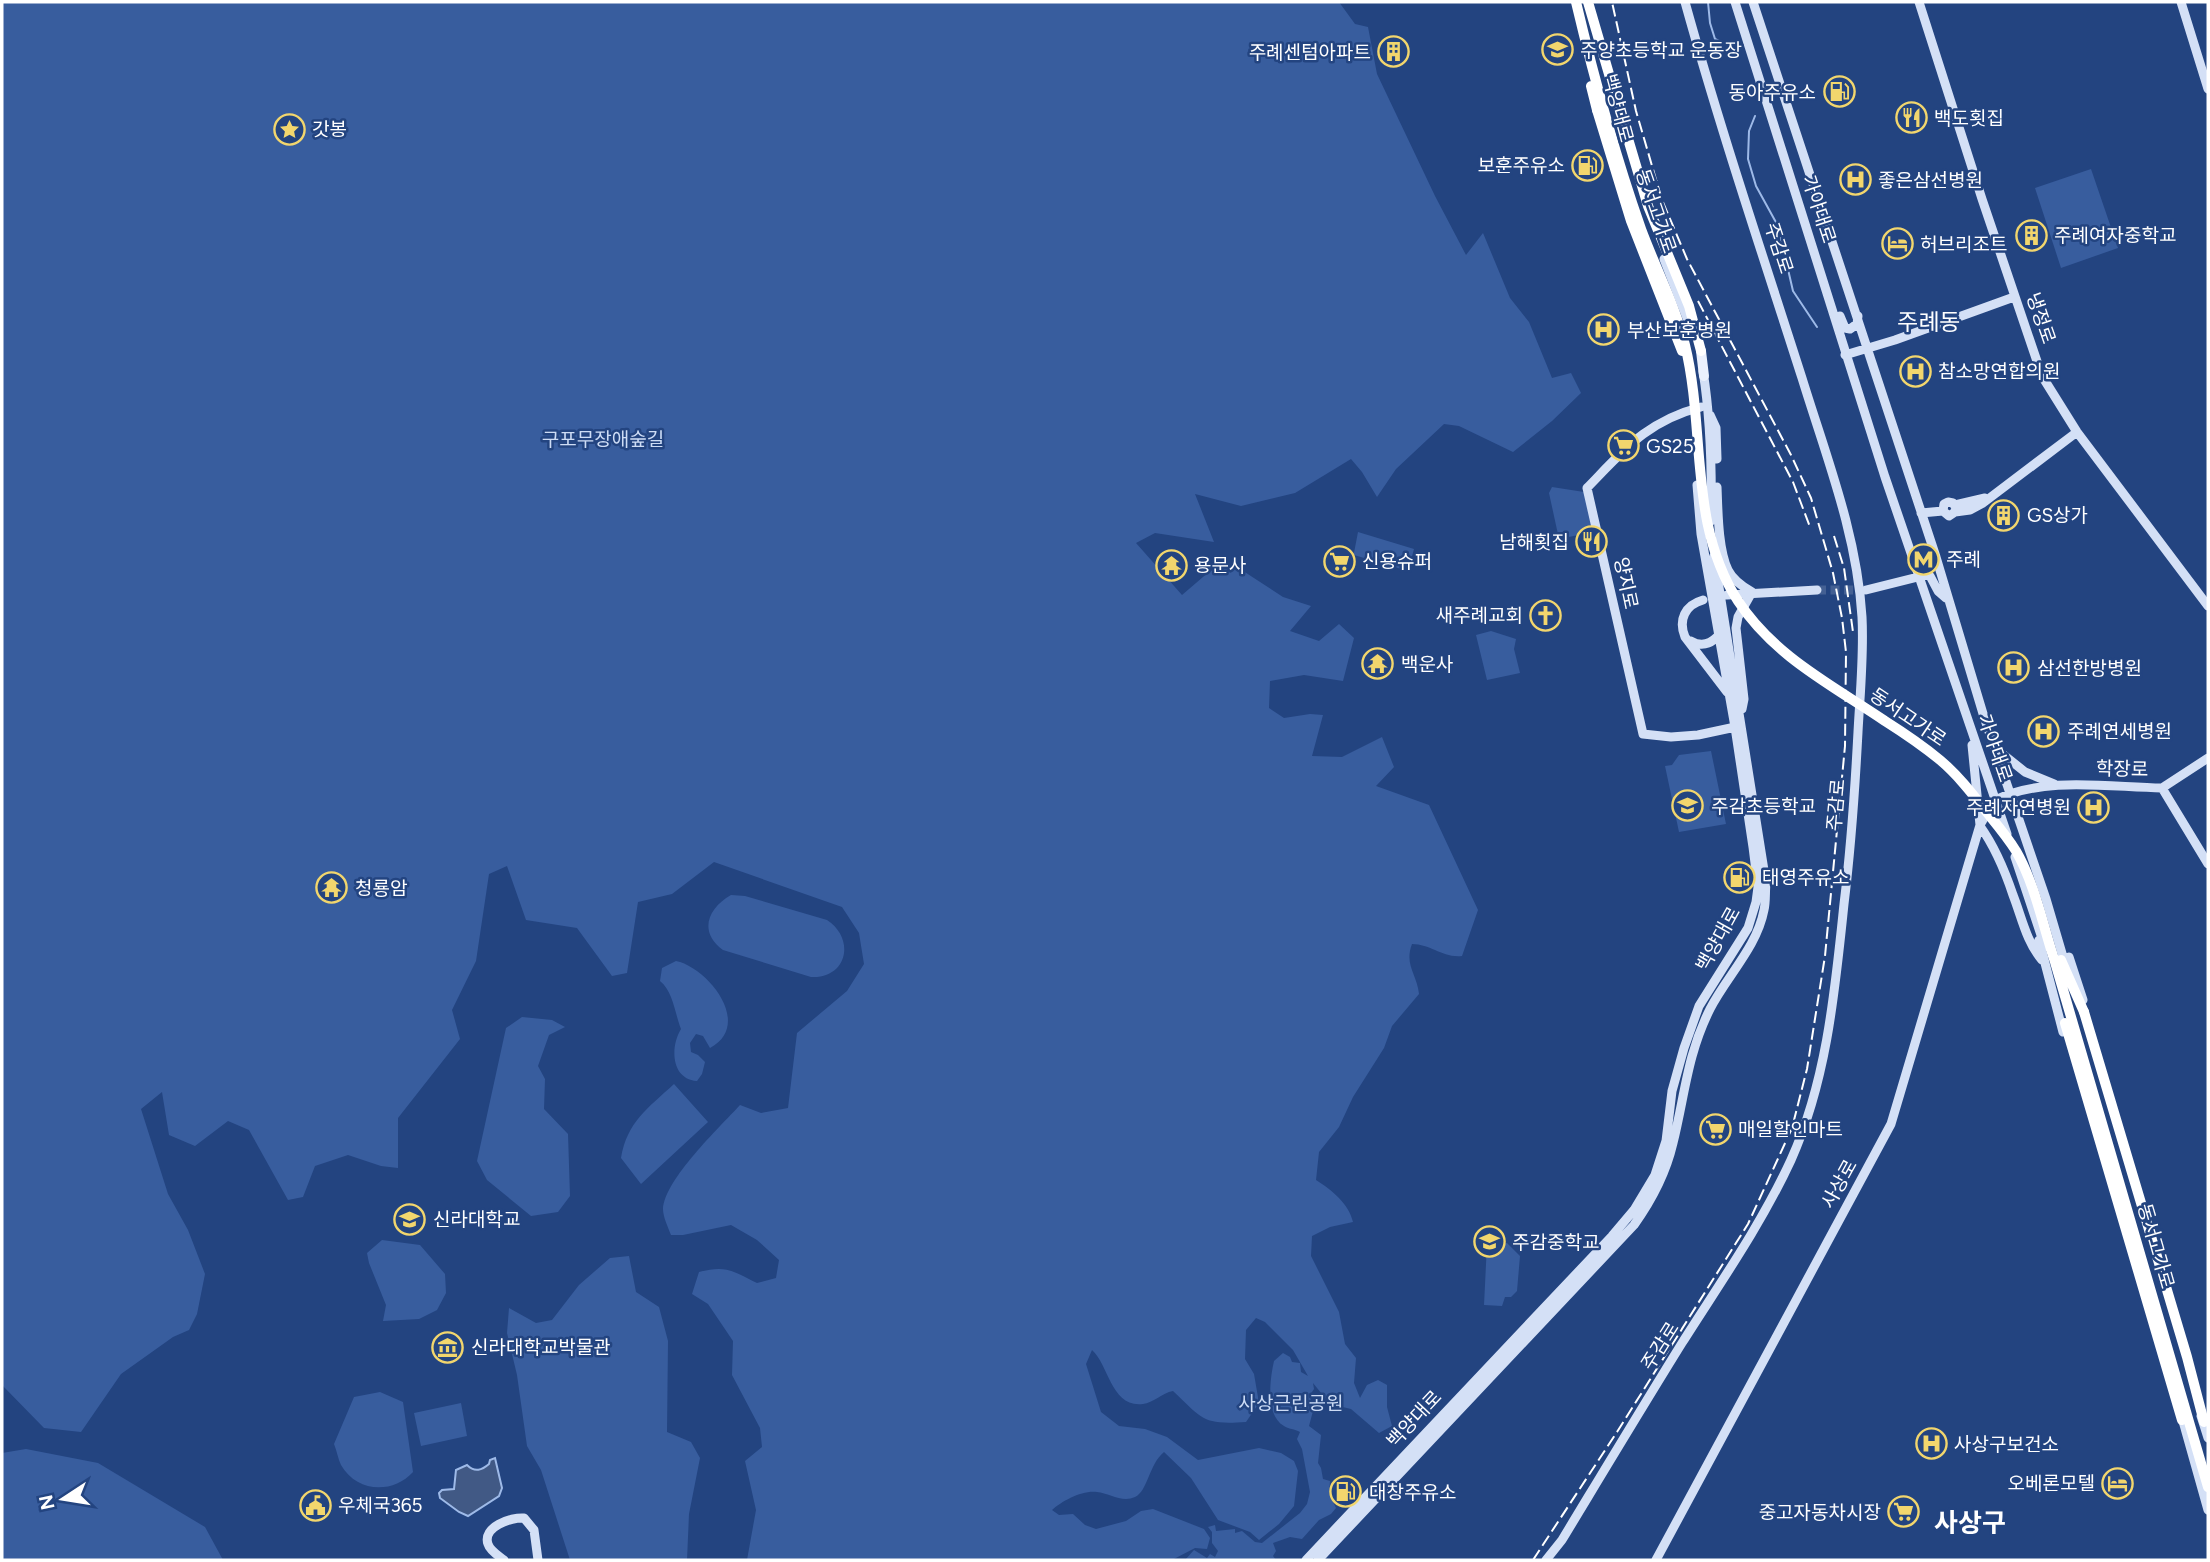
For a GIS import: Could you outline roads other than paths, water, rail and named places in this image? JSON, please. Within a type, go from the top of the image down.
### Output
[{"type":"highway","name":"동서고가로","points":[[1575,2],[1633,205],[1685,342],[1695,393],[1705,516],[1715,553],[1730,587],[1749,616],[1782,651],[1941,761],[1967,788],[2019,857],[2064,992],[2208,1487]]},
{"type":"highway","name":"동서고가로","points":[[1587,2],[1618,134],[1641,209],[1691,342],[1705,420],[1709,500],[1715,534],[1736,585],[1759,618],[1785,646],[1819,672],[1946,757],[1964,775],[2021,847],[2061,960],[2208,1464]]},
{"type":"highway","points":[[1587,2],[1648,206],[1689,306],[1701,351]]},
{"type":"highway","points":[[1581,21],[1581,49],[1607,145],[1631,221],[1682,351]]},
{"type":"highway","points":[[2061,960],[2084,1012],[2204,1422]]},
{"type":"highway","points":[[2064,992],[2065,1023],[2182,1420]]},
{"type":"main road","name":"백양대로","points":[[1318,1560],[1634,1225],[1651,1202],[1674,1143],[1683,1087],[1697,1040],[1710,1008],[1751,943],[1764,911],[1766,883],[1738,727],[1717,637],[1698,508],[1695,409],[1691,379],[1676,323],[1615,163],[1575,2]]},
{"type":"main road","name":"백양대로","points":[[1306,1560],[1612,1236],[1648,1190],[1667,1141],[1676,1069],[1699,1006],[1748,928],[1756,902],[1758,887],[1738,727],[1740,714],[1710,529],[1712,481],[1704,376],[1697,345],[1647,214],[1587,2]]},
{"type":"main road","name":"주감로","points":[[1546,1560],[1562,1540],[1682,1343],[1758,1226],[1792,1157],[1808,1115],[1821,1066],[1834,994],[1848,872],[1861,678],[1862,617],[1855,566],[1831,469],[1729,152],[1685,2]]},
{"type":"main road","name":"가야대로","points":[[1735,2],[1831,303],[1845,355],[2056,978],[2163,1342],[2208,1510]]},
{"type":"main road","name":"가야대로","points":[[1753,2],[1936,557],[1946,598],[1994,747],[2046,899],[2074,971],[2192,1356],[2204,1422]]},
{"type":"main road","name":"냉정로","points":[[1919,2],[2042,376],[2077,432],[2208,606]]},
{"type":"main road","points":[[2181,2],[2208,89]]},
{"type":"main road","points":[[1845,355],[2014,297]]},
{"type":"main road","points":[[1831,303],[1837,308],[1845,328],[1853,328],[1858,316]]},
{"type":"main road","points":[[1682,351],[1691,379]]},
{"type":"main road","points":[[1701,351],[1704,376]]},
{"type":"main road","points":[[1708,408],[1716,428],[1717,497],[1721,540],[1728,570],[1739,584],[1752,592]]},
{"type":"main road","name":"양지로","points":[[1708,408],[1679,413],[1634,439],[1587,488],[1643,734],[1671,737],[1738,727]]},
{"type":"main road","points":[[1921,513],[1943,511],[1949,516],[1955,509],[1970,510],[2077,432]]},
{"type":"main road","points":[[1867,590],[1930,576],[1938,591],[1946,598]]},
{"type":"main road","points":[[1727,595],[1817,590]]},
{"type":"main road","points":[[1740,714],[1744,699],[1736,628],[1738,617],[1752,592]]},
{"type":"main road","points":[[1703,600],[1685,612],[1682,630],[1730,696]]},
{"type":"main road","points":[[1685,637],[1702,645],[1717,637]]},
{"type":"main road","points":[[1970,729],[1980,825],[1991,841],[2008,882],[2030,946],[2044,962]]},
{"type":"main road","points":[[1994,747],[2025,772],[2059,786]]},
{"type":"main road","points":[[2162,788],[2208,758]]},
{"type":"main road","name":"학장로","points":[[1995,800],[2026,789],[2059,786],[2162,788],[2208,863]]},
{"type":"main road","points":[[2018,816],[2019,796],[2026,789]]},
{"type":"main road","name":"사상로","points":[[1656,1560],[1891,1125],[1980,825],[1995,800]]},
{"type":"main road","points":[[2032,908],[2044,962],[2160,1364],[2182,1420]]},
{"type":"main road","points":[[2204,1422],[2208,1438]]},
{"type":"main road","points":[[504,1560],[487,1543],[488,1535],[492,1529],[516,1517],[524,1518],[534,1530],[538,1560]]},
{"type":"waterway","points":[[1708,2],[1715,39],[1737,50]]},
{"type":"waterway","points":[[1755,116],[1749,131],[1748,159],[1756,186],[1778,226],[1793,291],[1817,327]]},
{"type":"tunnel","points":[[1817,590],[1865,590]]},
{"type":"railway","points":[[1533,1560],[1748,1224],[1792,1128],[1807,1069],[1825,956],[1845,746],[1846,652],[1842,618],[1833,573],[1811,498],[1687,259],[1662,200],[1636,111],[1612,2]]},
{"type":"railway","points":[[1698,301],[1793,482],[1810,527]]},
{"type":"railway","points":[[1834,536],[1844,568],[1853,632]]},
{"type":"place","name":"주양초등학교 운동장","points":[[1557,50]]},
{"type":"place","name":"주례센텀아파트","points":[[1394,52]]},
{"type":"place","name":"동아주유소","points":[[1839,92]]},
{"type":"place","name":"백도횟집","points":[[1911,118]]},
{"type":"place","name":"갓봉","points":[[289,129]]},
{"type":"place","name":"보훈주유소","points":[[1588,165]]},
{"type":"place","name":"좋은삼선병원","points":[[1855,180]]},
{"type":"place","name":"주례여자중학교","points":[[2031,235]]},
{"type":"place","name":"허브리조트","points":[[1897,244]]},
{"type":"place","name":"부산보훈병원","points":[[1604,330]]},
{"type":"place","name":"참소망연합의원","points":[[1915,371]]},
{"type":"place","name":"GS25","points":[[1623,446]]},
{"type":"place","name":"GS상가","points":[[2004,515]]},
{"type":"place","name":"남해횟집","points":[[1592,542]]},
{"type":"place","name":"주례","points":[[1923,559]]},
{"type":"place","name":"신용슈퍼","points":[[1339,561]]},
{"type":"place","name":"용문사","points":[[1171,565]]},
{"type":"place","name":"새주례교회","points":[[1546,615]]},
{"type":"place","name":"백운사","points":[[1378,664]]},
{"type":"place","name":"삼선한방병원","points":[[2014,668]]},
{"type":"place","name":"주례연세병원","points":[[2044,731]]},
{"type":"place","name":"주감초등학교","points":[[1688,806]]},
{"type":"place","name":"주례자연병원","points":[[2094,807]]},
{"type":"place","name":"태영주유소","points":[[1739,877]]},
{"type":"place","name":"청룡암","points":[[332,888]]},
{"type":"place","name":"매일할인마트","points":[[1715,1129]]},
{"type":"place","name":"신라대학교","points":[[410,1219]]},
{"type":"place","name":"주감중학교","points":[[1489,1242]]},
{"type":"place","name":"신라대학교박물관","points":[[448,1347]]},
{"type":"place","name":"사상구보건소","points":[[1931,1444]]},
{"type":"place","name":"오베론모텔","points":[[2118,1483]]},
{"type":"place","name":"대창주유소","points":[[1346,1492]]},
{"type":"place","name":"우체국365","points":[[315,1505]]},
{"type":"place","name":"중고자동차시장","points":[[1904,1512]]},
{"type":"district","name":"주례동","points":[[1929,322]]},
{"type":"district","name":"사상구","points":[[1970,1523]]},
{"type":"park label","name":"구포무장애숲길","points":[[603,439]]},
{"type":"park label","name":"사상근린공원","points":[[1291,1403]]}]
